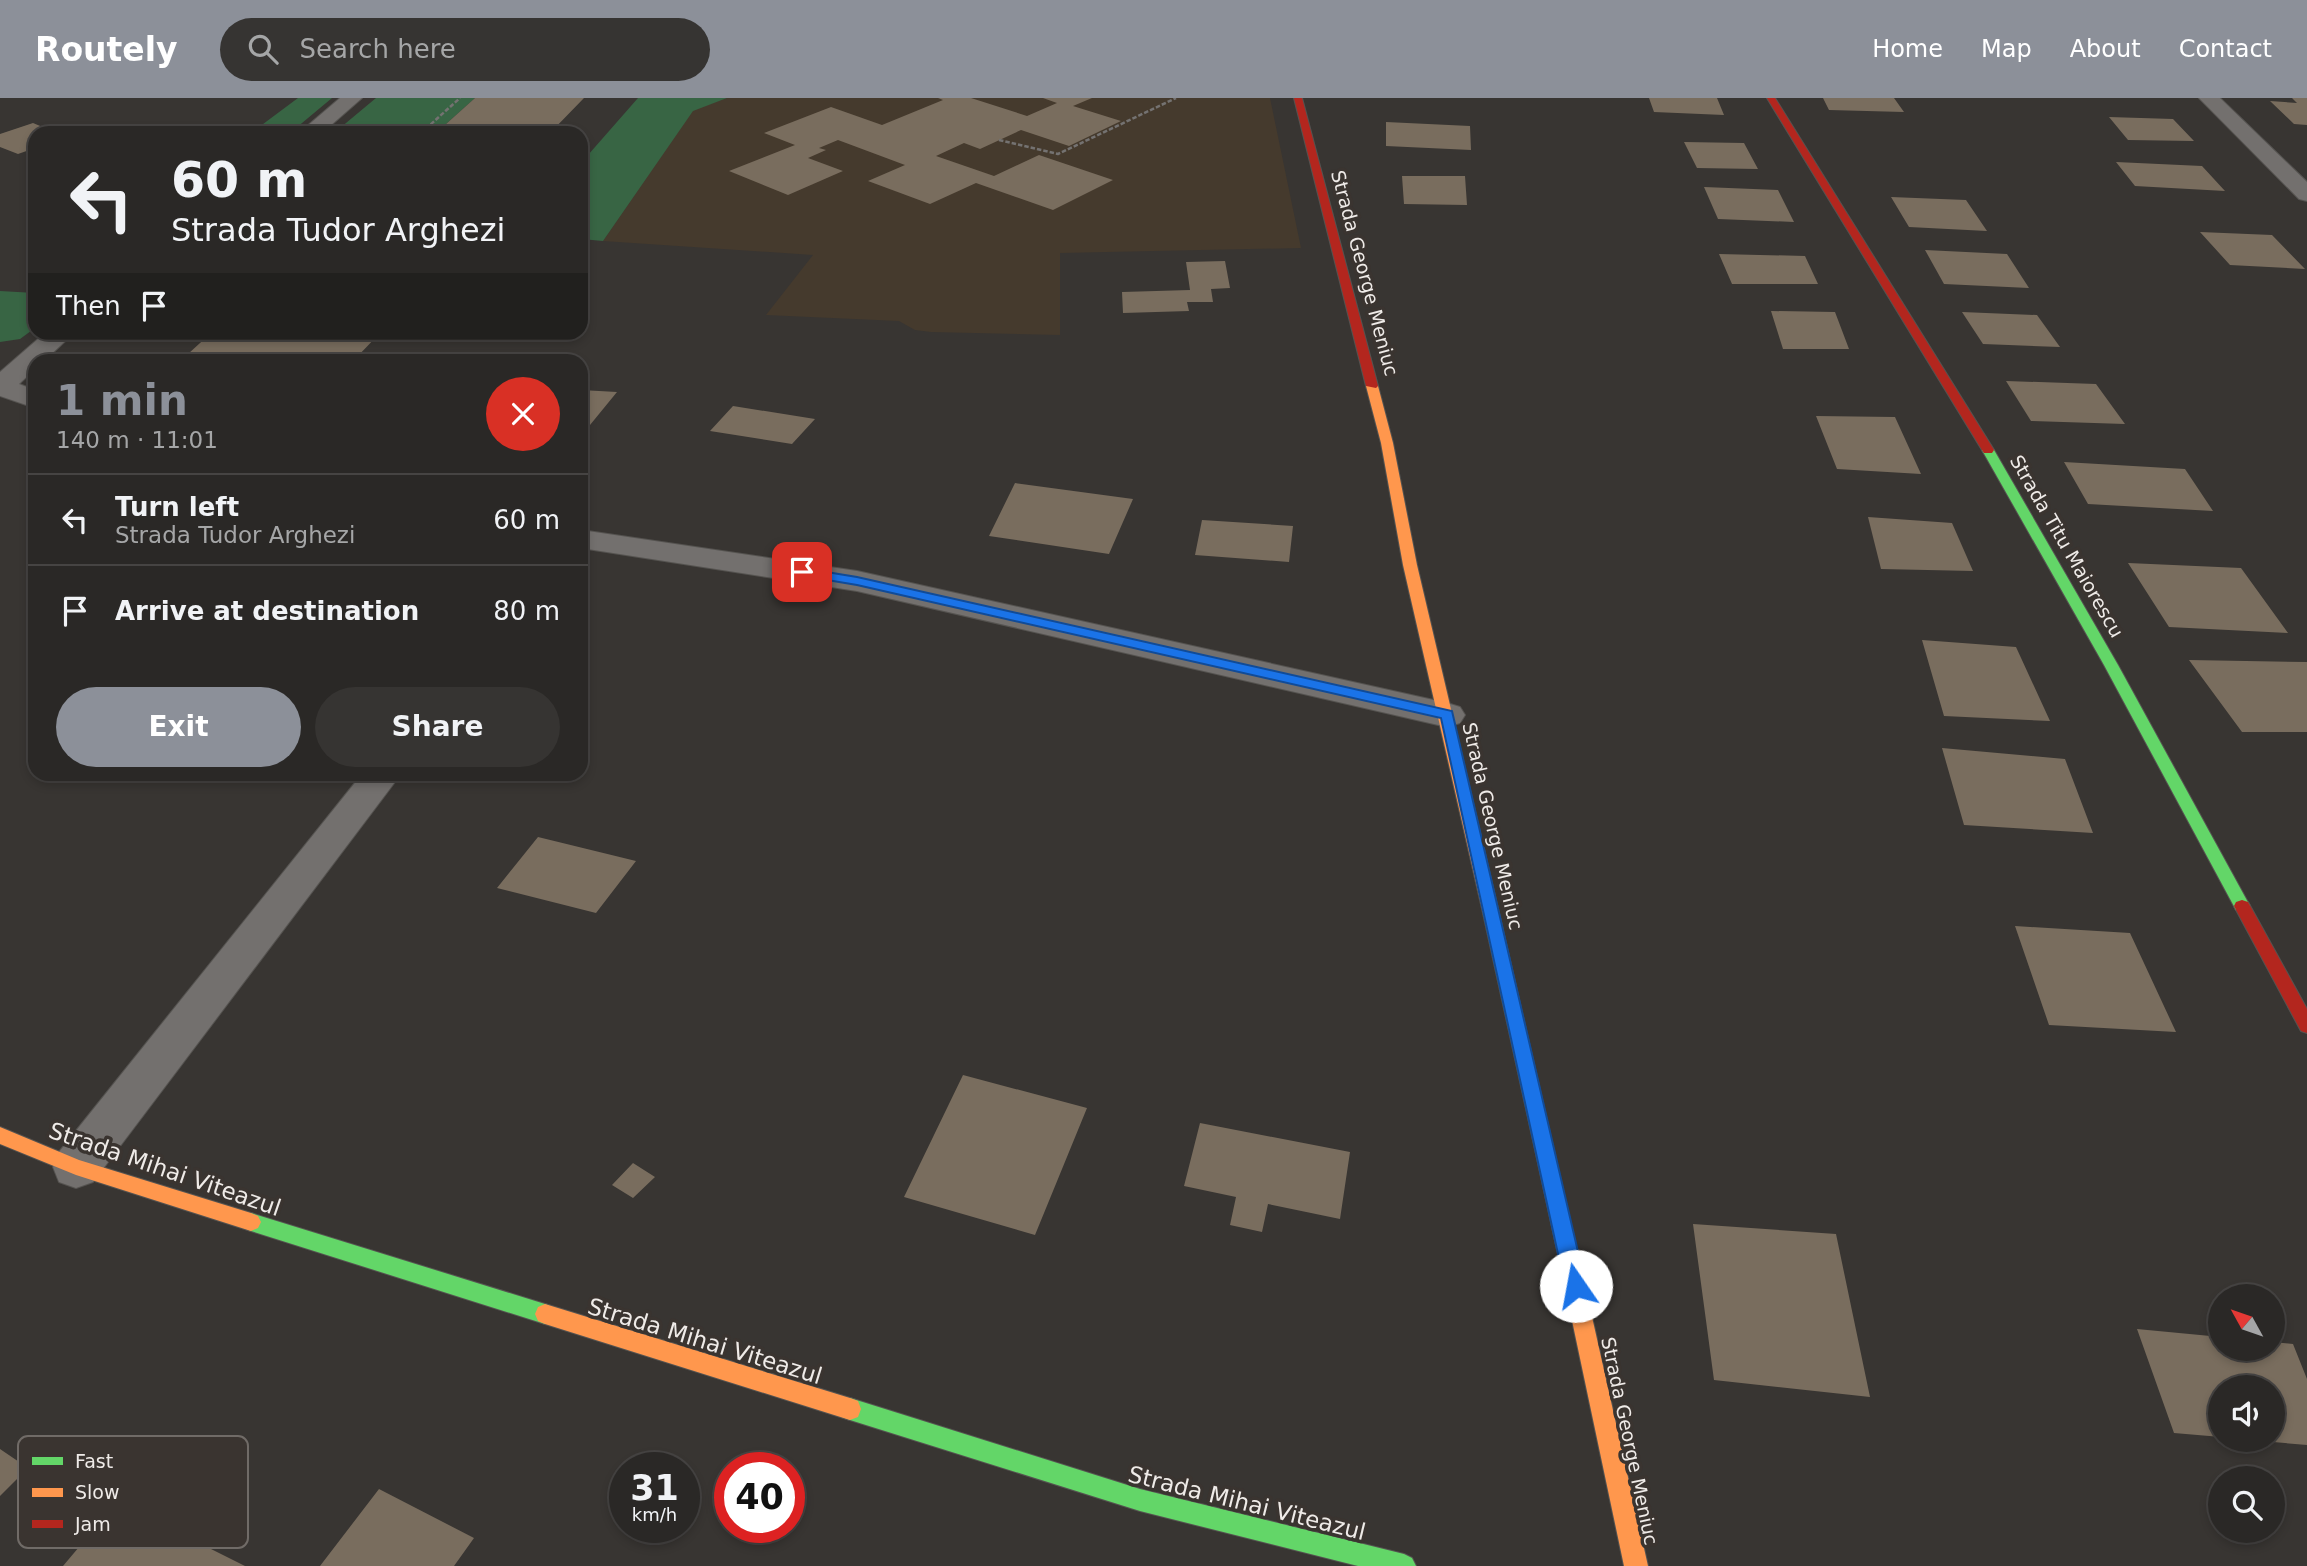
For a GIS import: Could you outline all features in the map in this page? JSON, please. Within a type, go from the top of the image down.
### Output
[{"type":"street","points":[[318,126],[352,98]]},
{"type":"street","name":"Strada George Meniuc","points":[[1298,98],[1387,443],[1410,565],[1447,715],[1636,1566]]},
{"type":"street","name":"Strada Titu Maiorescu","points":[[1771,98],[1811,167],[1988,450],[2114,671],[2307,1026]]},
{"type":"street","points":[[2209,98],[2307,194]]},
{"type":"street","points":[[37,354],[53,340]]},
{"type":"street","points":[[28,362],[0,386],[28,397]]},
{"type":"street","points":[[588,540],[857,581],[1447,715]]},
{"type":"street","points":[[76,1167],[377,781]]},
{"type":"street","name":"Strada Mihai Viteazul","points":[[7,1146],[1140,1500],[1404,1566]]},
{"type":"path","points":[[429,126],[460,98]]},
{"type":"path","points":[[999,140],[1058,154],[1176,98]]},
{"type":"shaded area","points":[[727,98],[1270,98],[1301,248],[1060,253],[1060,335],[931,332],[915,330],[899,321],[766,315],[813,255],[603,241],[693,110]]},
{"type":"green space","points":[[298,98],[332,98],[298,126],[260,126]]},
{"type":"green space","points":[[376,98],[475,98],[444,126],[342,126]]},
{"type":"green space","points":[[638,98],[727,98],[693,111],[603,241],[588,240],[588,155]]},
{"type":"green space","points":[[0,291],[28,293],[28,333],[20,339],[0,342]]},
{"type":"building","points":[[475,98],[584,98],[557,126],[444,126]]},
{"type":"building","points":[[938,98],[971,98],[1027,116],[1057,103],[1043,98],[1092,98],[1073,106],[1121,121],[1069,146],[1021,130],[980,149],[964,143],[936,156],[994,176],[1039,155],[1113,180],[1053,210],[976,183],[930,204],[868,181],[905,165],[838,140],[819,148],[826,150],[808,158],[843,171],[788,195],[729,171],[795,145],[764,133],[831,107],[882,125],[943,100]]},
{"type":"building","points":[[1649,98],[1717,98],[1724,115],[1654,112]]},
{"type":"building","points":[[1823,98],[1894,98],[1904,112],[1829,110]]},
{"type":"building","points":[[2292,98],[2307,98],[2307,125],[2294,124],[2270,101],[2297,103]]},
{"type":"building","points":[[2109,117],[2173,119],[2194,141],[2128,140]]},
{"type":"building","points":[[1386,122],[1470,126],[1471,150],[1386,146]]},
{"type":"building","points":[[33,123],[40,126],[28,126],[28,150],[18,154],[0,147],[0,134]]},
{"type":"building","points":[[1684,142],[1744,143],[1758,169],[1697,168]]},
{"type":"building","points":[[2116,162],[2202,166],[2225,191],[2135,186]]},
{"type":"building","points":[[1402,176],[1465,176],[1467,205],[1404,204]]},
{"type":"building","points":[[1704,187],[1778,190],[1794,222],[1718,219]]},
{"type":"building","points":[[1891,197],[1966,200],[1987,231],[1909,227]]},
{"type":"building","points":[[2200,232],[2272,235],[2305,269],[2230,265]]},
{"type":"building","points":[[1925,250],[2007,254],[2029,288],[1944,284]]},
{"type":"building","points":[[1719,254],[1805,256],[1818,284],[1732,284]]},
{"type":"building","points":[[1225,261],[1230,288],[1211,289],[1213,302],[1187,302],[1189,311],[1123,313],[1122,292],[1190,290],[1186,262]]},
{"type":"building","points":[[1771,311],[1835,312],[1849,349],[1783,349]]},
{"type":"building","points":[[1962,312],[2037,315],[2060,347],[1983,344]]},
{"type":"building","points":[[203,340],[373,340],[360,354],[188,354]]},
{"type":"building","points":[[2006,381],[2096,384],[2125,424],[2031,421]]},
{"type":"building","points":[[588,390],[617,392],[588,427]]},
{"type":"building","points":[[733,406],[815,419],[792,444],[710,431]]},
{"type":"building","points":[[1816,416],[1895,417],[1921,474],[1837,469]]},
{"type":"building","points":[[2064,462],[2185,469],[2213,511],[2088,504]]},
{"type":"building","points":[[1015,483],[1133,499],[1109,554],[989,536]]},
{"type":"building","points":[[1868,517],[1952,523],[1973,571],[1881,569]]},
{"type":"building","points":[[1202,520],[1293,526],[1289,562],[1195,555]]},
{"type":"building","points":[[2128,563],[2241,568],[2288,633],[2169,627]]},
{"type":"building","points":[[1922,640],[2016,647],[2050,721],[1944,716]]},
{"type":"building","points":[[2189,660],[2307,662],[2307,732],[2242,732]]},
{"type":"building","points":[[1942,748],[2065,759],[2093,833],[1964,825]]},
{"type":"building","points":[[538,837],[636,861],[596,913],[497,888]]},
{"type":"building","points":[[2015,926],[2130,933],[2176,1032],[2049,1025]]},
{"type":"building","points":[[963,1075],[1087,1108],[1035,1235],[904,1197]]},
{"type":"building","points":[[1200,1123],[1350,1152],[1340,1219],[1268,1204],[1262,1232],[1230,1225],[1236,1197],[1184,1186]]},
{"type":"building","points":[[633,1163],[655,1177],[633,1198],[612,1185]]},
{"type":"building","points":[[1693,1224],[1836,1234],[1870,1397],[1714,1380]]},
{"type":"building","points":[[2137,1329],[2208,1336],[2208,1362],[2286,1362],[2286,1343],[2293,1344],[2307,1379],[2307,1445],[2285,1443],[2285,1375],[2208,1375],[2208,1436],[2174,1433]]},
{"type":"building","points":[[0,1449],[18,1461],[18,1478],[0,1496]]},
{"type":"building","points":[[379,1489],[474,1538],[454,1566],[320,1566]]},
{"type":"building","points":[[78,1548],[209,1548],[245,1566],[63,1566]]},
{"type":"traffic: fast","points":[[1988,450],[2111,665],[2242,906]]},
{"type":"traffic: fast","points":[[1491,913],[1569,1259]]},
{"type":"traffic: fast","points":[[251,1222],[545,1314]]},
{"type":"traffic: fast","points":[[850,1409],[1140,1500],[1404,1566]]},
{"type":"traffic: slow","points":[[1372,386],[1387,443],[1410,565],[1491,913]]},
{"type":"traffic: slow","points":[[0,1135],[76,1167],[251,1222]]},
{"type":"traffic: slow","points":[[1569,1259],[1636,1566]]},
{"type":"traffic: slow","points":[[545,1314],[850,1409]]},
{"type":"traffic: jam","points":[[1298,98],[1372,386]]},
{"type":"traffic: jam","points":[[1771,98],[1988,450]]},
{"type":"traffic: jam","points":[[2242,906],[2307,1026]]},
{"type":"route","points":[[802,572],[857,581],[1447,715],[1576,1286]]}]
